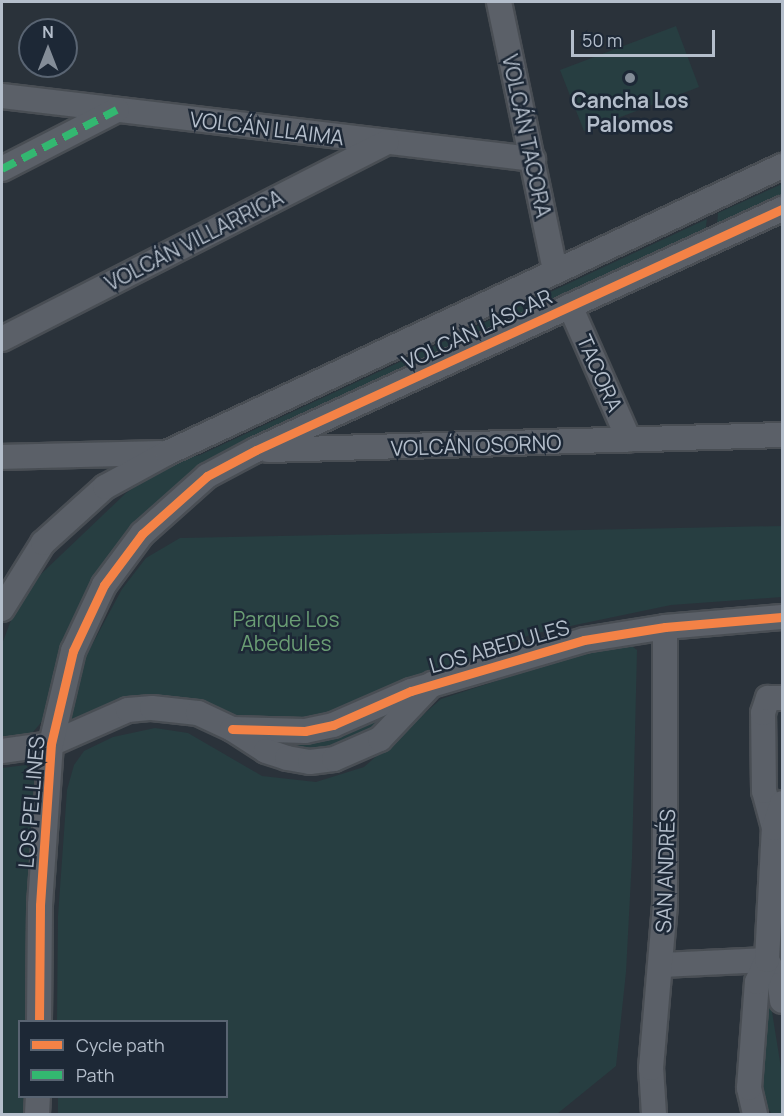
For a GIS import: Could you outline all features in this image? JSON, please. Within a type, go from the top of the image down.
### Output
[{"type":"street","name":"VOLCÁN TACORA","points":[[499,2],[555,271]]},
{"type":"street","name":"VOLCÁN LLAIMA","points":[[2,96],[533,159]]},
{"type":"street","points":[[2,169],[117,110]]},
{"type":"street","name":"VOLCÁN VILLARRICA","points":[[2,339],[387,142]]},
{"type":"street","name":"VOLCÁN LÁSCAR","points":[[167,453],[783,166]]},
{"type":"street","name":"VOLCÁN LÁSCAR","points":[[256,450],[783,209]]},
{"type":"street","name":"TACORA","points":[[570,306],[630,440]]},
{"type":"street","name":"VOLCÁN OSORNO","points":[[256,450],[783,435]]},
{"type":"street","name":"LOS PELLINES","points":[[39,1020],[40,905],[51,744],[73,651],[104,585],[164,511],[207,476],[256,450]]},
{"type":"street","points":[[2,458],[167,453]]},
{"type":"street","points":[[2,609],[26,566],[62,522],[105,487],[167,453]]},
{"type":"street","name":"LOS ABEDULES","points":[[232,729],[304,731],[333,725],[432,684],[584,640],[665,627],[783,617]]},
{"type":"street","name":"SAN ANDRÉS","points":[[654,1114],[651,1068],[662,965],[667,812],[665,627]]},
{"type":"street","name":"LOS ABEDULES","points":[[2,751],[51,744],[128,710],[152,708],[198,713],[232,729],[266,751],[287,758],[310,762],[334,759],[380,740],[432,684]]},
{"type":"street","points":[[774,828],[764,791],[763,713],[768,698],[783,698]]},
{"type":"street","points":[[756,1114],[750,1099],[749,1075],[757,982],[767,960],[774,828],[783,803]]},
{"type":"street","points":[[662,965],[767,960]]},
{"type":"street","points":[[767,960],[780,985],[783,1001]]},
{"type":"street","points":[[37,1114],[38,1098]]},
{"type":"green space","name":"Cancha Los Palomos","points":[[676,26],[699,87],[584,131],[560,70]]},
{"type":"green space","points":[[782,184],[782,198],[717,227],[718,213]]},
{"type":"green space","points":[[707,219],[705,232],[191,475],[159,502],[124,540],[89,588],[55,666],[45,718],[33,732],[2,740],[2,644],[13,615],[40,575],[126,493],[170,462],[200,455]]},
{"type":"green space","name":"Parque Los Abedules","points":[[782,526],[782,597],[671,605],[532,634],[336,717],[255,726],[200,706],[61,732],[86,656],[122,589],[146,558],[180,538]]},
{"type":"green space","points":[[629,644],[637,650],[632,858],[626,972],[616,1066],[557,1114],[58,1114],[58,1098],[228,1098],[228,1020],[57,1020],[58,916],[67,790],[74,765],[84,751],[113,737],[155,728],[188,733],[262,776],[316,782],[364,767],[441,699],[591,650]]},
{"type":"green space","points":[[410,699],[369,735],[327,751],[284,750],[266,739],[300,744],[360,724]]},
{"type":"green space","points":[[26,765],[42,784],[29,1020],[18,1020],[18,1098],[29,1098],[28,1114],[2,1114],[2,768]]},
{"type":"green space","points":[[768,987],[782,1074],[782,1114],[772,1114],[758,1095]]},
{"type":"marked path","points":[[2,169],[117,110]]},
{"type":"cycle path","points":[[39,1020],[40,905],[51,744],[73,651],[104,585],[142,534],[207,476],[256,450],[782,209]]},
{"type":"cycle path","points":[[232,729],[305,731],[333,725],[411,691],[584,640],[665,627],[782,617]]},
{"type":"place","name":"Cancha Los Palomos","points":[[630,78]]}]
